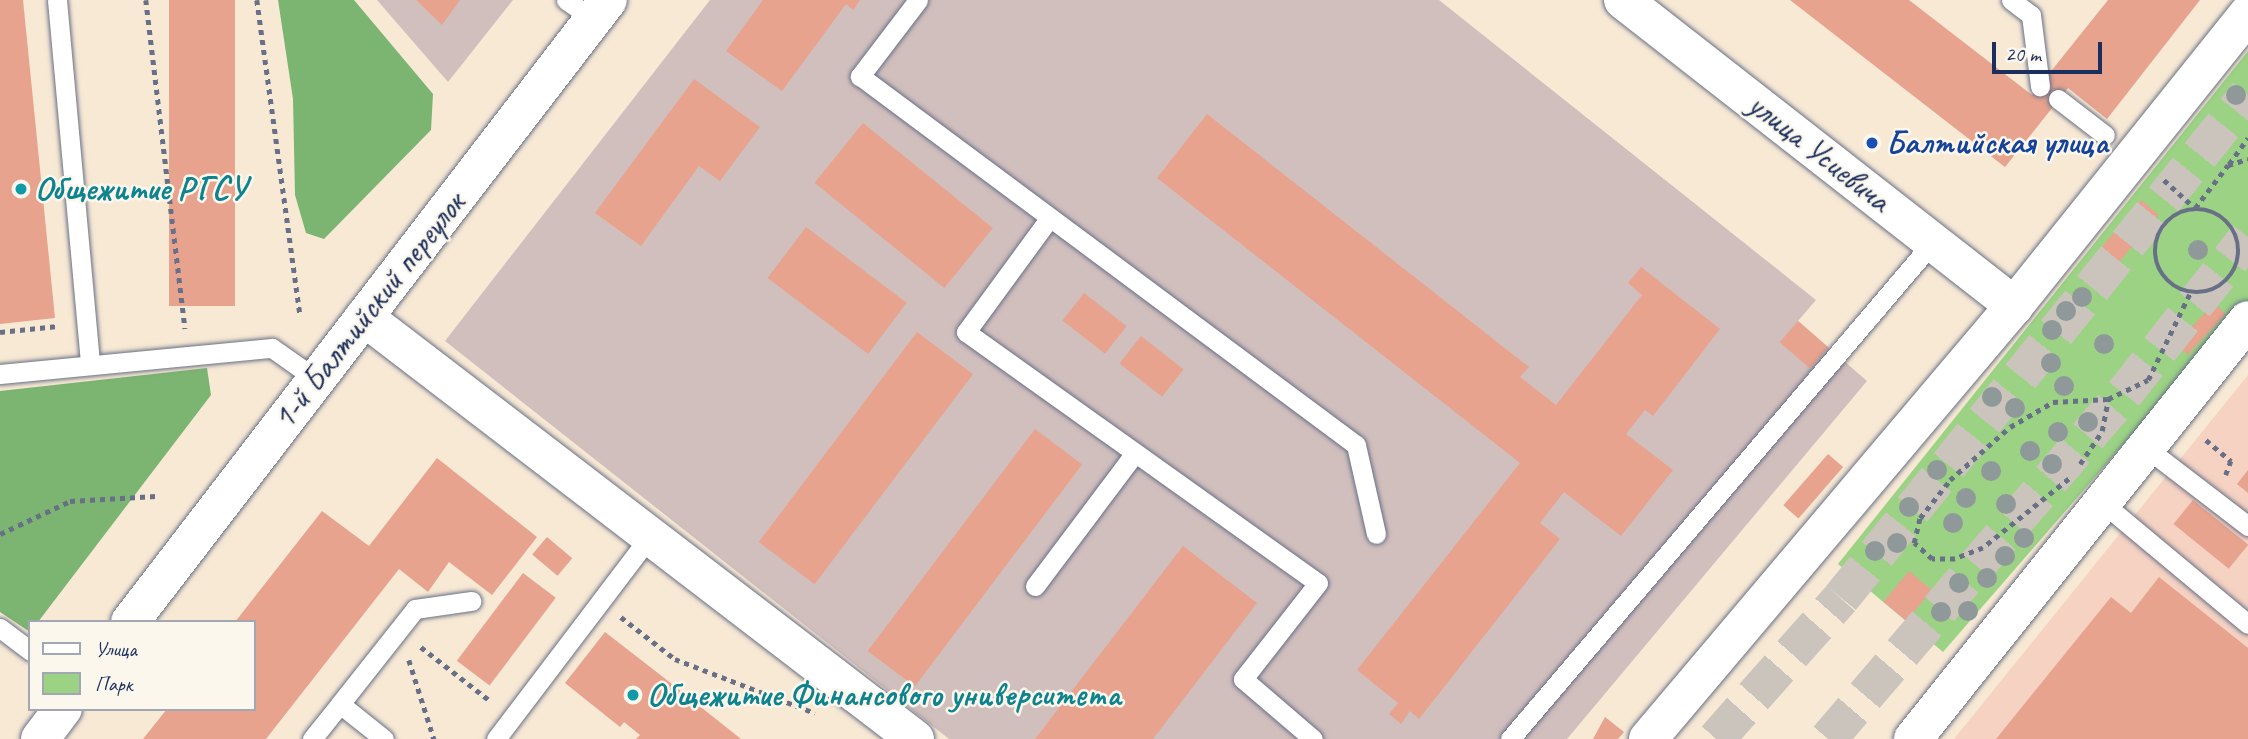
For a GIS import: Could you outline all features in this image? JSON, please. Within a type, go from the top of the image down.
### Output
[{"type":"street","name":"улица Усиевича","points":[[1623,0],[2014,306]]},
{"type":"street","name":"1-й Балтийский переулок","points":[[132,620],[364,317],[589,6]]},
{"type":"street","points":[[1648,739],[2014,306],[2248,14]]},
{"type":"street","points":[[364,317],[915,739]]},
{"type":"street","points":[[1913,739],[2149,450],[2248,320]]},
{"type":"street","points":[[40,739],[61,711]]},
{"type":"lane","points":[[57,0],[90,365]]},
{"type":"lane","points":[[918,0],[860,76],[1048,220],[1356,445],[1376,534]]},
{"type":"lane","points":[[2011,0],[2037,8],[2040,86]]},
{"type":"lane","points":[[2058,100],[2105,135]]},
{"type":"lane","points":[[1048,220],[966,332],[1318,583],[1243,679],[1313,739]]},
{"type":"lane","points":[[1510,739],[1933,242]]},
{"type":"lane","points":[[0,374],[272,348],[316,379]]},
{"type":"lane","points":[[2149,450],[2248,526]]},
{"type":"lane","points":[[1035,586],[1135,453]]},
{"type":"lane","points":[[2104,504],[2248,624]]},
{"type":"lane","points":[[496,739],[650,536]]},
{"type":"lane","points":[[312,739],[415,609],[471,601]]},
{"type":"lane","points":[[0,628],[28,649]]},
{"type":"lane","points":[[340,704],[384,739]]},
{"type":"path","points":[[146,0],[188,355]]},
{"type":"path","points":[[257,0],[300,313]]},
{"type":"path","points":[[2190,293],[2166,280],[2155,241],[2169,218],[2194,208],[2248,138]]},
{"type":"path","points":[[2228,165],[2248,159]]},
{"type":"path","points":[[2108,399],[2102,431],[2073,476],[2028,516],[1955,559],[1920,552],[1914,533],[1920,518],[1977,452],[2053,402],[2108,399],[2148,380],[2190,293],[2229,279],[2240,253],[2222,216],[2194,208],[2153,170]]},
{"type":"path","points":[[0,332],[86,323]]},
{"type":"path","points":[[0,534],[70,501],[156,496]]},
{"type":"path","points":[[601,601],[675,659],[831,719]]},
{"type":"path","points":[[398,630],[513,719]]},
{"type":"path","points":[[398,630],[434,739]]},
{"type":"shaded area","points":[[377,0],[513,0],[448,82]]},
{"type":"shaded area","points":[[710,0],[1439,0],[1816,300],[1798,321],[1867,381],[1567,739],[949,739],[445,341]]},
{"type":"shaded area","points":[[2248,375],[2248,739],[1954,739]]},
{"type":"green space","points":[[278,0],[354,0],[433,94],[431,130],[324,239],[306,233],[295,195],[293,99]]},
{"type":"green space","points":[[2248,51],[2248,301],[1943,652],[1838,564]]},
{"type":"green space","points":[[207,368],[211,395],[40,620],[28,620],[28,631],[0,612],[0,391]]},
{"type":"building","name":"Общежитие РГСУ","points":[[0,0],[23,0],[55,318],[0,324]]},
{"type":"building","points":[[169,0],[235,0],[235,306],[169,306]]},
{"type":"building","points":[[416,0],[460,0],[442,25]]},
{"type":"building","points":[[763,0],[860,0],[853,10],[846,4],[782,91],[726,51]]},
{"type":"building","points":[[1790,0],[1909,0],[2032,95],[2108,0],[2200,0],[2107,119],[2068,88],[2005,167]]},
{"type":"building","points":[[694,79],[760,127],[720,181],[699,166],[641,246],[595,213]]},
{"type":"building","points":[[1207,114],[1529,367],[1520,377],[1556,405],[1642,295],[1628,283],[1641,267],[1720,329],[1653,416],[1645,410],[1626,434],[1673,470],[1621,536],[1564,492],[1540,523],[1560,539],[1419,719],[1410,711],[1401,724],[1389,714],[1398,703],[1357,670],[1520,463],[1157,178]]},
{"type":"building","points":[[863,123],[993,228],[944,288],[815,183]]},
{"type":"building","points":[[2141,200],[2159,215],[2098,287],[2081,272]]},
{"type":"building","points":[[806,227],[907,303],[868,354],[767,278]]},
{"type":"building","points":[[1084,293],[1127,326],[1105,354],[1062,321]]},
{"type":"building","points":[[2214,303],[2226,314],[2188,355],[2176,344]]},
{"type":"building","points":[[1798,321],[1828,347],[1810,368],[1780,342]]},
{"type":"building","points":[[917,332],[973,374],[815,584],[759,542]]},
{"type":"building","points":[[1141,336],[1184,369],[1162,397],[1119,364]]},
{"type":"building","points":[[1035,429],[1082,465],[915,687],[868,651]]},
{"type":"building","points":[[1828,454],[1843,467],[1798,518],[1783,505]]},
{"type":"building","points":[[437,458],[537,537],[492,595],[449,562],[428,592],[399,569],[266,739],[143,739],[165,711],[256,711],[256,620],[237,620],[322,511],[369,546]]},
{"type":"building","points":[[2248,470],[2248,493],[2237,484]]},
{"type":"building","points":[[2193,500],[2248,545],[2229,569],[2173,524]]},
{"type":"building","points":[[547,537],[572,558],[557,576],[532,555]]},
{"type":"building","points":[[1183,546],[1257,603],[1153,739],[1035,739]]},
{"type":"building","points":[[1909,571],[1932,590],[1906,621],[1883,602]]},
{"type":"building","points":[[523,573],[556,598],[490,686],[457,661]]},
{"type":"building","points":[[2159,577],[2248,648],[2248,739],[1996,739],[2111,597],[2131,613]]},
{"type":"building","name":"Общежитие Финансового университета","points":[[605,632],[741,739],[636,739],[640,735],[624,722],[620,727],[565,683]]},
{"type":"building","points":[[1605,717],[1624,732],[1618,739],[1593,739]]},
{"type":"tunnel","points":[[1716,739],[1841,598],[2248,95]]},
{"type":"tunnel","points":[[1828,739],[2124,394],[2248,237]]},
{"type":"place","name":"Балтийская улица","points":[[1872,143]]},
{"type":"place","name":"Общежитие РГСУ","points":[[21,189]]},
{"type":"place","name":"Общежитие Финансового университета","points":[[633,695]]}]
